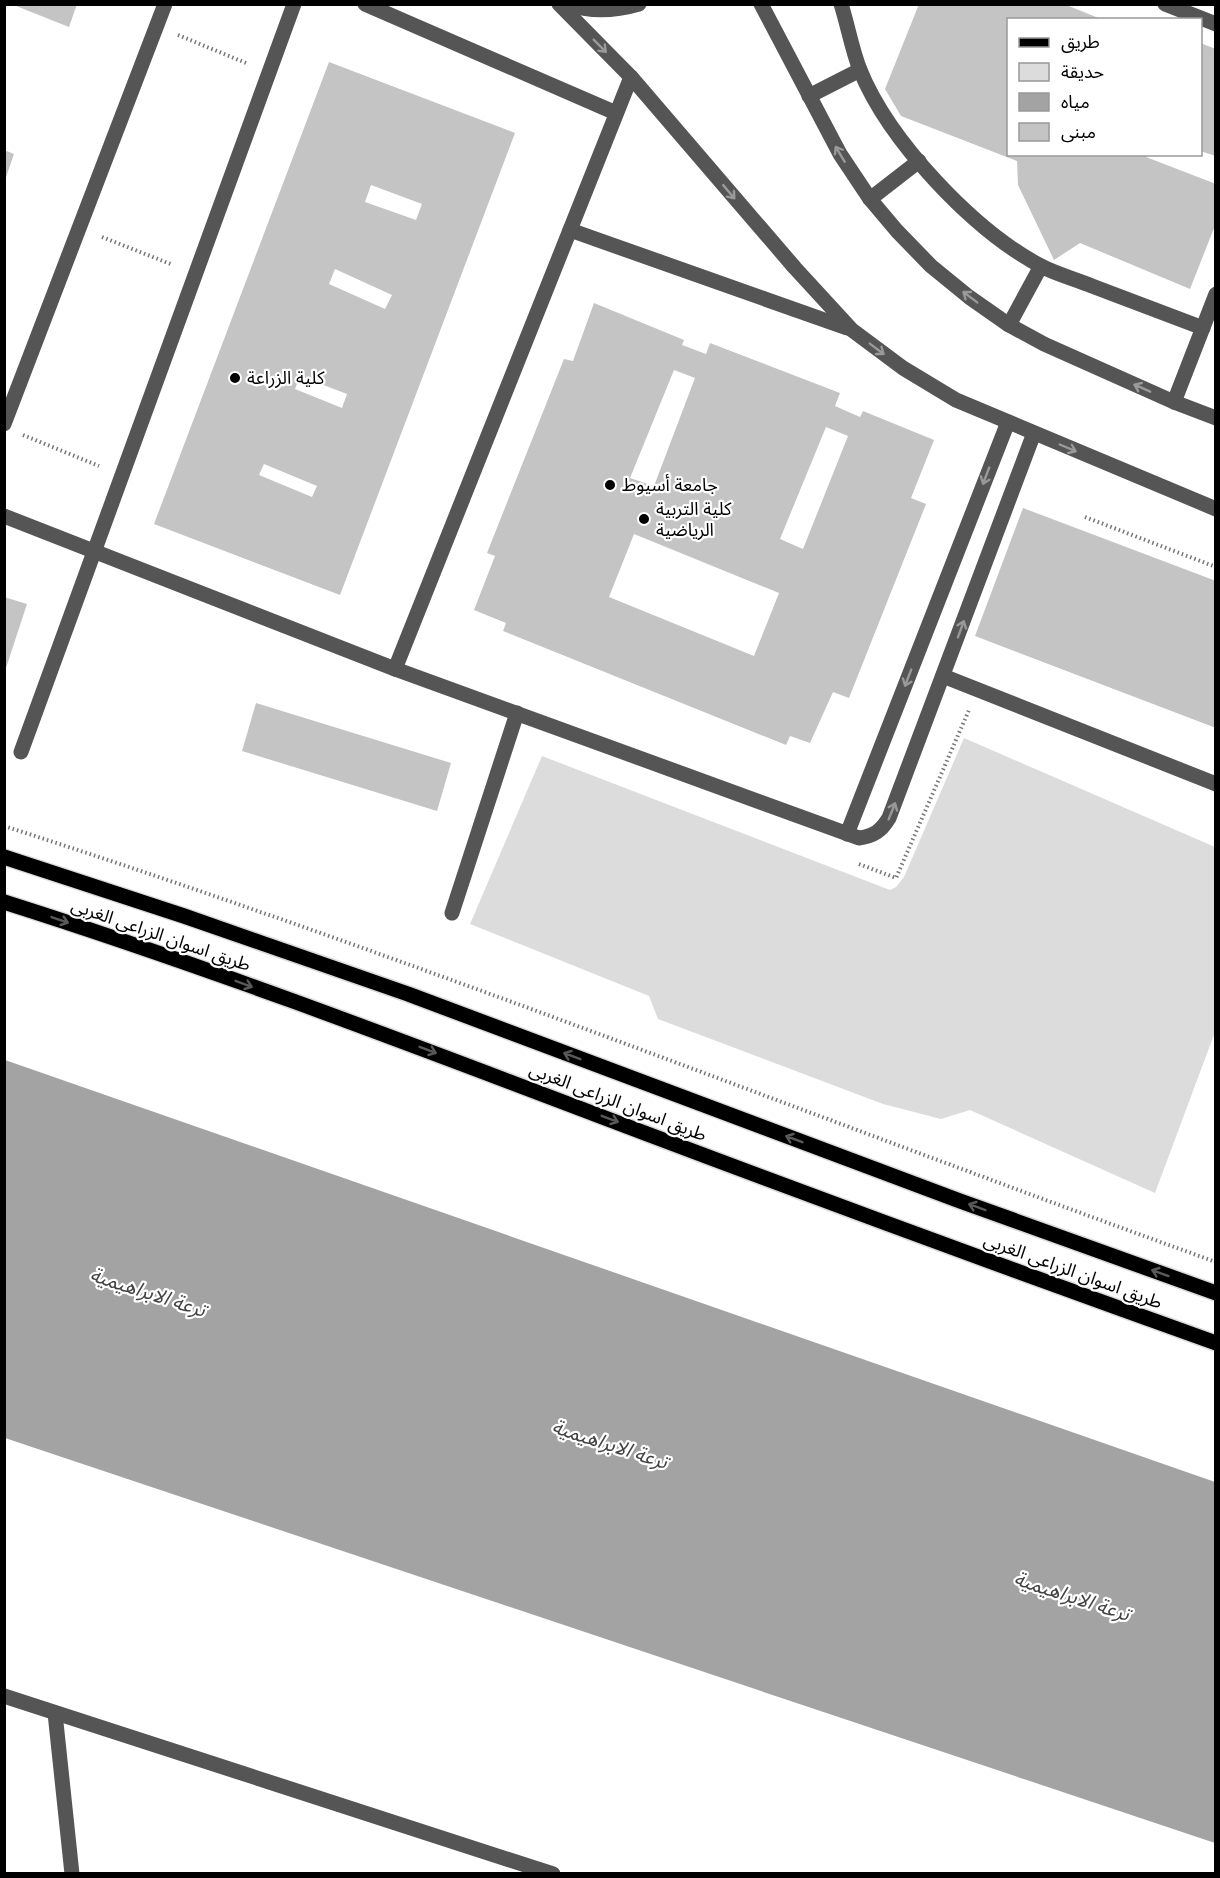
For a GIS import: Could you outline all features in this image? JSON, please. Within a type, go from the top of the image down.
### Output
[{"type":"main road","name":"طريق اسوان الزراعى الغربى","points":[[4,857],[184,916],[408,994],[960,1201],[1215,1293]]},
{"type":"main road","name":"طريق اسوان الزراعى الغربى","points":[[4,902],[380,1032],[945,1246],[1215,1343]]},
{"type":"street","points":[[10,428],[80,228],[165,4]]},
{"type":"street","points":[[21,752],[294,4]]},
{"type":"street","points":[[365,4],[616,113]]},
{"type":"street","points":[[559,4],[631,77],[779,251],[852,330],[912,374],[956,400],[1215,509]]},
{"type":"street","points":[[568,4],[597,11],[618,10],[639,4]]},
{"type":"street","points":[[762,4],[840,154],[870,199],[931,266],[1009,325],[1044,344],[1215,418]]},
{"type":"street","points":[[841,4],[860,70],[876,102],[896,132],[919,160],[975,219],[1007,244],[1041,266],[1203,328]]},
{"type":"street","points":[[1165,4],[1200,18]]},
{"type":"street","points":[[809,96],[860,70]]},
{"type":"street","points":[[395,669],[631,77]]},
{"type":"street","points":[[870,199],[919,160]]},
{"type":"street","points":[[570,230],[852,330]]},
{"type":"street","points":[[1009,325],[1041,266]]},
{"type":"street","points":[[1174,402],[1215,294]]},
{"type":"street","points":[[847,834],[1008,422]]},
{"type":"street","points":[[4,516],[395,669],[859,838],[872,836],[882,829],[889,818],[1034,433]]},
{"type":"street","points":[[943,676],[1215,784]]},
{"type":"street","points":[[452,913],[517,713]]},
{"type":"street","points":[[4,1696],[553,1874]]},
{"type":"street","points":[[55,1713],[72,1874]]},
{"type":"path","points":[[157,26],[269,73]]},
{"type":"path","points":[[80,228],[196,274]]},
{"type":"path","points":[[10,428],[122,476]]},
{"type":"path","points":[[1085,517],[1215,567]]},
{"type":"path","points":[[4,826],[93,854],[393,959],[1215,1262]]},
{"type":"green space","points":[[964,738],[1215,847],[1215,1032],[1155,1193],[970,1110],[941,1119],[883,1104],[658,1019],[649,996],[470,924],[542,756],[890,890],[896,887],[904,877]]},
{"type":"water","name":"ترعة الابراهيمية","points":[[5,1060],[1215,1482],[1215,1843],[5,1438]]},
{"type":"building","points":[[11,4],[77,4],[69,27]]},
{"type":"building","points":[[919,4],[1064,4],[1099,18],[1007,18],[1007,156],[1146,156],[1216,184],[1216,223],[1190,289],[1080,243],[1054,260],[1018,185],[1017,161],[901,116],[885,89]]},
{"type":"building","points":[[1202,44],[1216,49],[1216,156],[1202,152]]},
{"type":"building","points":[[329,62],[515,133],[340,595],[154,524]],"holes":[[[371,185],[422,204],[416,220],[365,202]],[[335,269],[392,295],[385,309],[329,284]],[[300,376],[347,394],[342,408],[295,389]],[[264,464],[317,486],[312,497],[259,475]]]},
{"type":"building","points":[[4,150],[14,154],[5,180],[4,180]]},
{"type":"building","name":"كلية التربية الرياضية","points":[[594,303],[684,340],[682,345],[706,354],[710,343],[840,393],[835,406],[860,417],[863,411],[934,440],[911,498],[926,504],[849,698],[833,692],[810,743],[790,736],[786,745],[503,631],[506,623],[474,610],[495,556],[487,553],[564,359],[573,361]],"holes":[[[674,370],[695,378],[654,486],[630,478]],[[826,427],[848,436],[803,549],[780,539]],[[634,534],[779,593],[754,656],[609,597]]]},
{"type":"building","points":[[1023,508],[1216,581],[1216,728],[975,636]]},
{"type":"building","points":[[4,597],[27,604],[5,671],[4,671]]},
{"type":"building","points":[[256,703],[451,763],[437,811],[242,751]]},
{"type":"place","name":"كلية الزراعة","points":[[235,378]]},
{"type":"place","name":"جامعة أسيوط","points":[[610,485]]},
{"type":"place","name":"كلية التربية الرياضية","points":[[644,519]]}]
